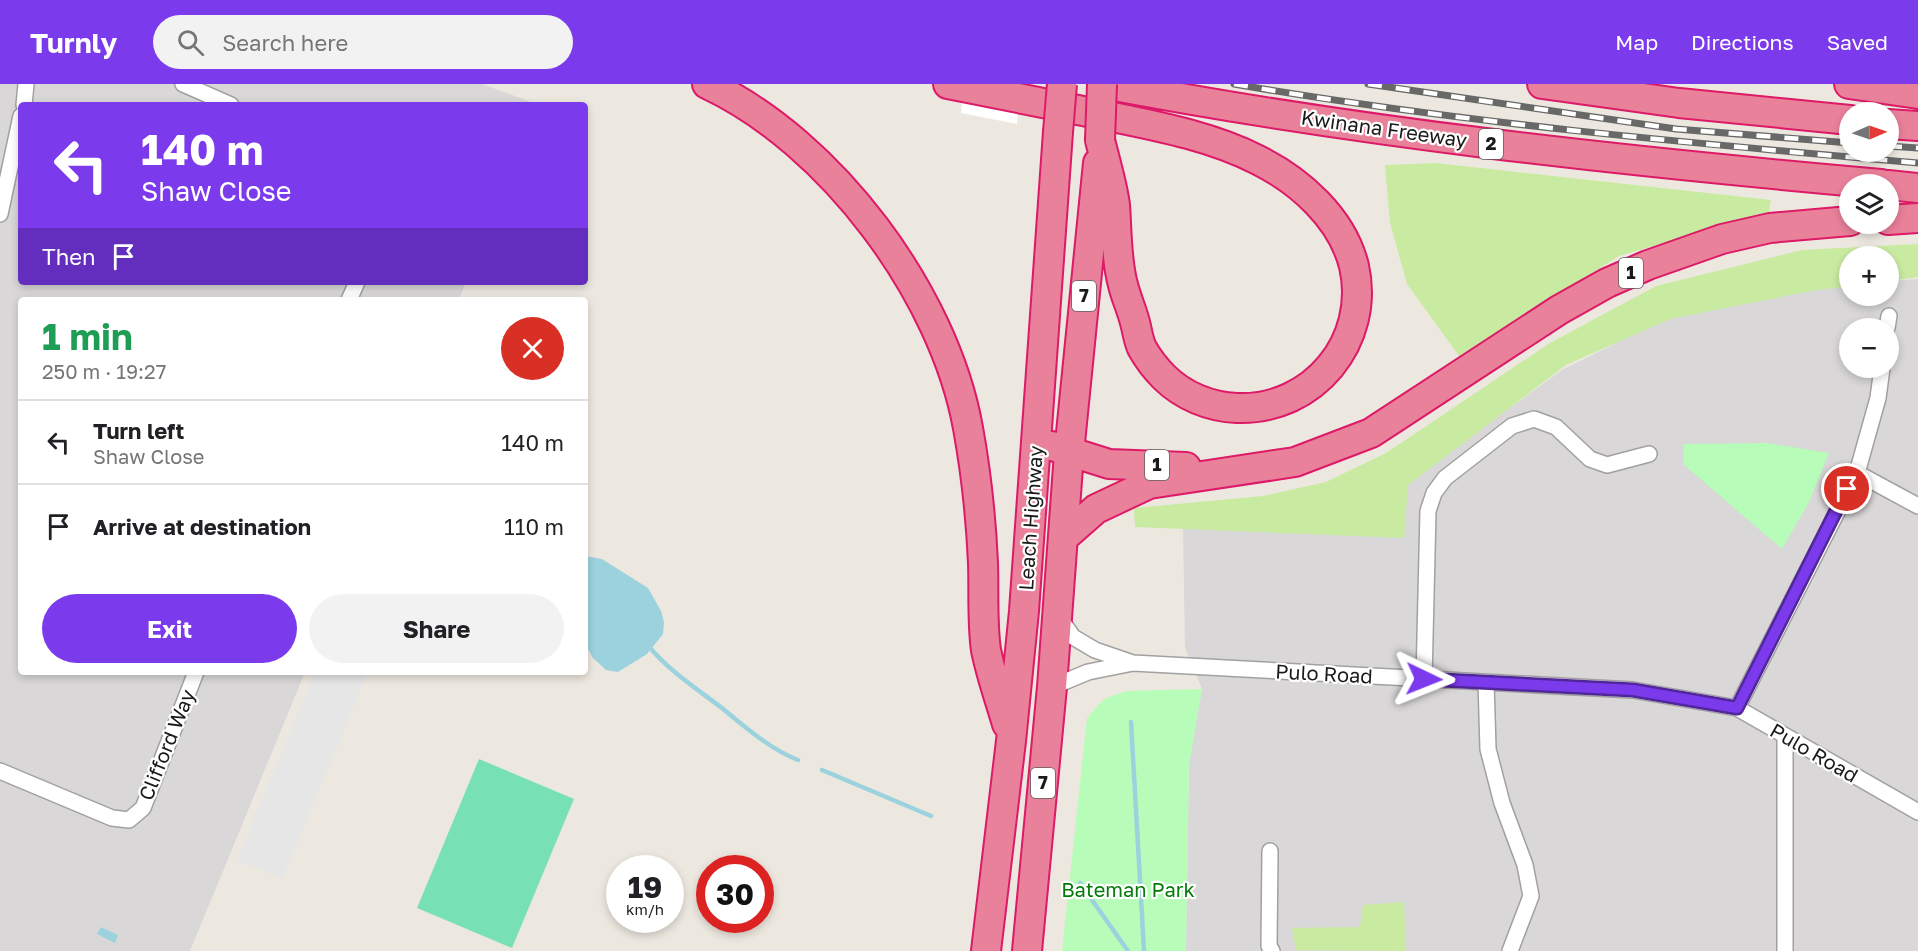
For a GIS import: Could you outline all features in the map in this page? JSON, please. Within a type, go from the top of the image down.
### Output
[{"type":"highway","points":[[707,84],[733,96],[792,139],[852,198],[895,255],[942,338],[956,378],[968,426],[982,544],[986,649],[1011,741]]},
{"type":"highway","points":[[948,84],[1132,121],[1215,142],[1258,160],[1298,185],[1322,208],[1341,236],[1353,266],[1357,299],[1353,324],[1343,349],[1325,373],[1302,392],[1276,404],[1249,408],[1221,407],[1194,398],[1164,377],[1143,349],[1123,285],[1117,248],[1114,202],[1100,140]]},
{"type":"highway","name":"Leach Highway","points":[[986,951],[1024,611],[1062,84]]},
{"type":"highway","name":"Leach Highway","points":[[1027,951],[1058,616],[1069,453],[1100,140],[1103,84]]},
{"type":"highway","name":"Kwinana Freeway","points":[[1103,84],[1426,136],[1675,165],[1839,180]]},
{"type":"highway","points":[[1542,84],[1679,103],[1839,119]]},
{"type":"highway","points":[[1849,84],[1918,94]]},
{"type":"highway","points":[[1899,125],[1918,126]]},
{"type":"highway","points":[[1899,186],[1918,188]]},
{"type":"highway","points":[[1899,219],[1918,218]]},
{"type":"highway","name":"1","points":[[1036,439],[1069,453],[1109,464],[1247,471],[1295,462],[1371,433],[1559,310],[1607,283],[1648,265],[1722,239],[1770,228],[1839,222]]},
{"type":"highway","points":[[1063,538],[1096,509],[1149,484],[1247,471]]},
{"type":"street","points":[[24,102],[26,84]]},
{"type":"street","points":[[183,84],[223,102]]},
{"type":"street","points":[[0,214],[6,154],[18,124]]},
{"type":"street","points":[[1737,708],[1857,473],[1878,398],[1881,378]]},
{"type":"street","points":[[1424,679],[1428,511],[1434,493],[1445,478],[1512,426],[1534,419],[1556,427],[1590,459],[1607,465],[1649,454]]},
{"type":"street","points":[[1857,473],[1918,506]]},
{"type":"street","name":"Pulo Road","points":[[1058,616],[1073,637],[1095,650],[1133,663]]},
{"type":"street","name":"Pulo Road","points":[[1052,687],[1088,672],[1133,663],[1633,690],[1737,708],[1918,812]]},
{"type":"street","name":"Clifford Way","points":[[0,771],[112,818],[129,820],[143,808],[195,675]]},
{"type":"street","points":[[1486,682],[1488,750],[1502,803],[1525,865],[1531,896],[1510,951]]},
{"type":"street","points":[[1785,736],[1785,951]]},
{"type":"street","points":[[1270,851],[1269,946],[1272,951]]},
{"type":"shaded area","points":[[0,84],[482,84],[531,102],[18,102],[18,285],[465,285],[460,297],[18,297],[18,675],[304,675],[190,951],[0,951]]},
{"type":"shaded area","points":[[1918,279],[1918,951],[1186,951],[1189,764],[1202,689],[1185,648],[1183,527],[1408,482],[1562,370],[1671,316],[1839,286],[1839,306],[1899,306],[1899,280]]},
{"type":"shaded area","points":[[314,675],[367,675],[282,879],[237,860]]},
{"type":"green space","points":[[1436,163],[1771,200],[1769,212],[1619,256],[1459,356],[1407,284],[1390,223],[1385,165]]},
{"type":"green space","points":[[1918,244],[1918,277],[1899,280],[1899,246],[1879,246]]},
{"type":"green space","points":[[1839,248],[1839,287],[1670,319],[1566,365],[1408,485],[1404,538],[1135,527],[1134,508],[1263,496],[1326,482],[1386,453],[1550,343],[1656,286],[1802,250]]},
{"type":"green space","points":[[1767,443],[1829,453],[1809,502],[1782,549],[1683,464],[1684,444]]},
{"type":"green space","name":"Bateman Park","points":[[1202,689],[1189,764],[1186,951],[1062,951],[1087,718],[1104,699],[1126,691]]},
{"type":"green space","points":[[479,759],[574,799],[512,948],[417,908]]},
{"type":"green space","points":[[1404,902],[1406,951],[1296,950],[1292,928],[1360,927],[1363,905]]},
{"type":"water","points":[[588,557],[602,559],[648,588],[661,611],[664,622],[663,634],[647,654],[618,672],[606,670],[593,658],[588,649]]},
{"type":"water","points":[[101,927],[118,935],[115,943],[97,934]]},
{"type":"pier","points":[[963,84],[1020,84],[1017,124],[961,113]]},
{"type":"waterway","points":[[651,649],[676,673],[758,737],[798,760]]},
{"type":"waterway","points":[[1131,722],[1144,951]]},
{"type":"waterway","points":[[822,770],[931,816]]},
{"type":"waterway","points":[[1080,883],[1128,951]]},
{"type":"railway","points":[[1234,84],[1490,121],[1918,163]]},
{"type":"railway","points":[[1368,84],[1676,129],[1839,142]]},
{"type":"railway","points":[[1899,147],[1918,148]]},
{"type":"route","points":[[1424,679],[1633,690],[1737,708],[1847,489]]}]
